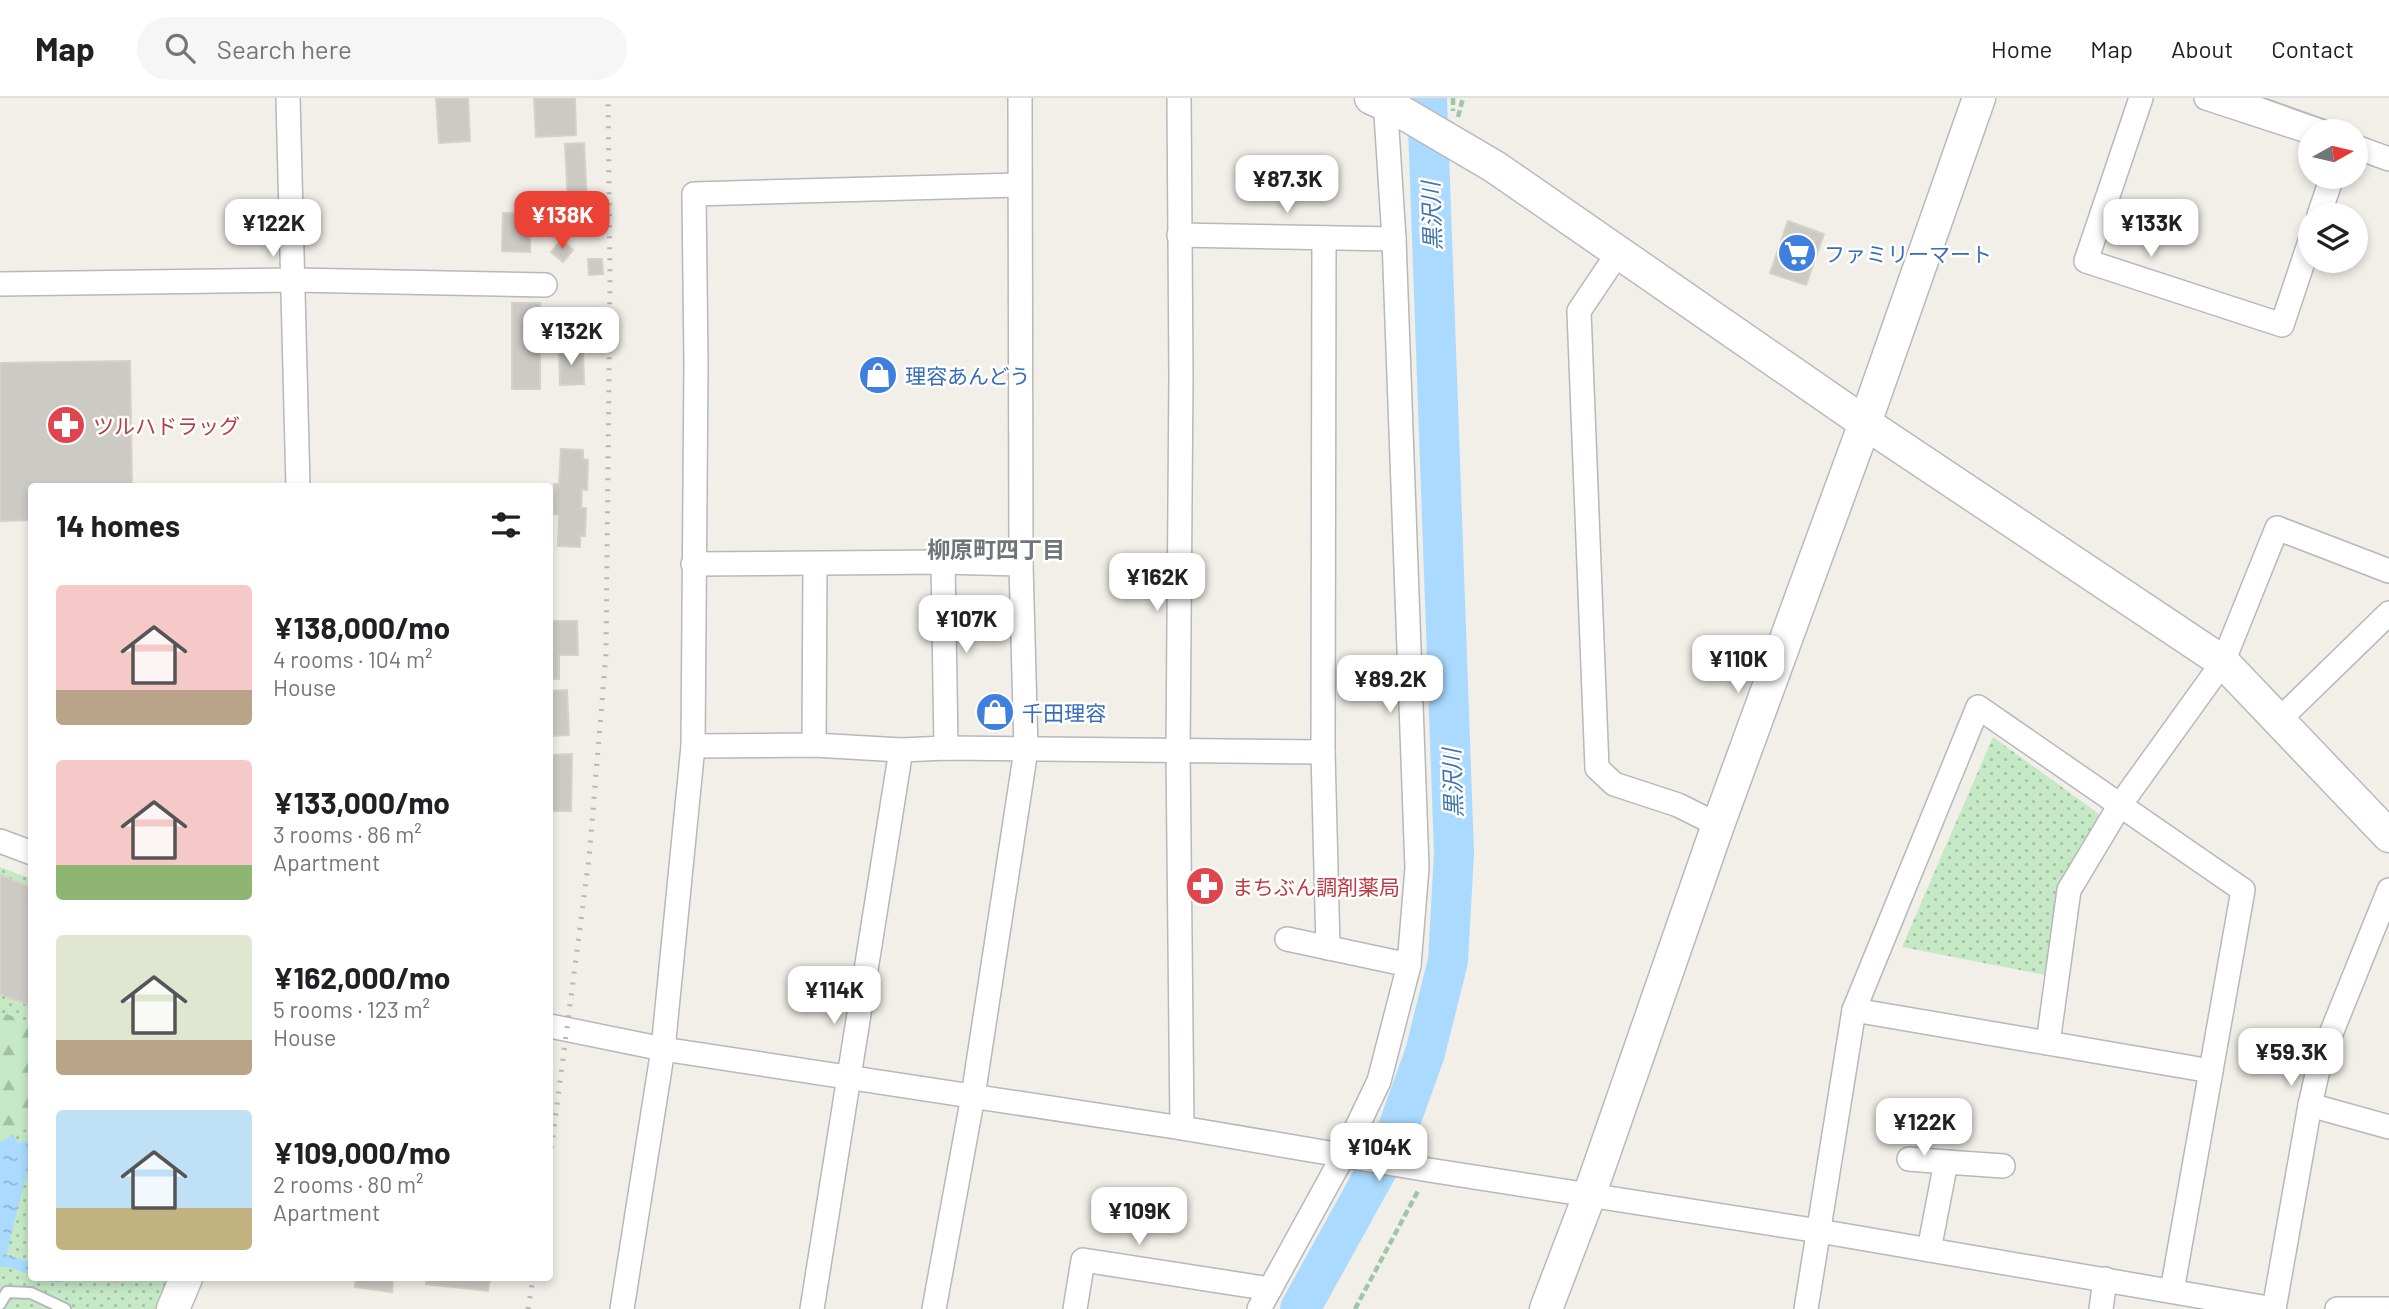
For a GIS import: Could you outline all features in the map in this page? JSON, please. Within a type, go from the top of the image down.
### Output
[{"type":"street","points":[[288,98],[298,483]]},
{"type":"street","points":[[934,1309],[973,1096],[1026,750],[1021,565],[1018,185],[1020,98]]},
{"type":"street","points":[[1179,98],[1181,391],[1178,751],[1182,1128]]},
{"type":"street","points":[[1546,1309],[1979,98]]},
{"type":"street","points":[[2141,98],[2086,261],[2281,325],[2299,273]]},
{"type":"street","points":[[2206,98],[2298,128]]},
{"type":"street","points":[[1385,103],[1495,167],[1865,423],[2224,662],[2389,836]]},
{"type":"street","points":[[1075,1309],[1083,1260],[1264,1299],[1349,1156],[1379,1081],[1409,965],[1417,868],[1394,239],[1385,103]]},
{"type":"street","points":[[2368,152],[2389,159]]},
{"type":"street","points":[[622,1309],[663,1049],[693,746],[696,363],[694,194],[1018,185]]},
{"type":"street","points":[[1179,235],[1394,239]]},
{"type":"street","points":[[1324,238],[1323,752],[1328,948]]},
{"type":"street","points":[[1618,253],[1579,311],[1597,768],[1614,783],[1678,806],[1718,825]]},
{"type":"street","points":[[0,284],[294,281],[545,285]]},
{"type":"street","points":[[2048,1043],[2069,890],[2120,805],[2224,662],[2277,528],[2389,571]]},
{"type":"street","points":[[694,564],[943,562],[1021,565]]},
{"type":"street","points":[[943,562],[946,748]]},
{"type":"street","points":[[814,745],[815,564]]},
{"type":"street","points":[[2279,720],[2389,613]]},
{"type":"street","points":[[1807,1309],[1854,1010],[1978,707],[2244,890],[2172,1291]]},
{"type":"street","points":[[693,746],[814,745],[901,750],[946,748],[1323,752]]},
{"type":"street","points":[[812,1309],[901,750]]},
{"type":"street","points":[[0,841],[28,852]]},
{"type":"street","points":[[553,1027],[663,1049],[1182,1128],[1588,1196],[1819,1231],[2274,1309],[2320,1061],[2389,890]]},
{"type":"street","points":[[1287,939],[1409,965]]},
{"type":"street","points":[[1854,1010],[2211,1071]]},
{"type":"street","points":[[2310,1105],[2389,1127]]},
{"type":"street","points":[[1909,1158],[2003,1166]]},
{"type":"street","points":[[1929,1250],[1946,1162]]},
{"type":"street","points":[[2101,1309],[2105,1279]]},
{"type":"street","points":[[173,1309],[185,1281]]},
{"type":"street","points":[[2337,1309],[2389,1309]]},
{"type":"lane","points":[[2247,98],[2306,119]]},
{"type":"lane","points":[[2368,141],[2389,149]]},
{"type":"lane","points":[[0,1304],[6,1292],[31,1293],[65,1309]]},
{"type":"path","points":[[1355,1309],[1420,1168]]},
{"type":"green space","points":[[1993,737],[2103,817],[2060,888],[2045,975],[1902,947]]},
{"type":"green space","points":[[0,867],[28,878],[28,1281],[169,1281],[157,1309],[0,1309]]},
{"type":"green space","points":[[0,1012],[28,1022],[28,1127],[0,1147]]},
{"type":"water","points":[[13,1135],[18,1143],[28,1141],[28,1169],[6,1255],[28,1261],[28,1274],[9,1267],[0,1267],[0,1142]]},
{"type":"building","points":[[436,98],[468,98],[470,141],[439,143]]},
{"type":"building","points":[[534,98],[575,98],[576,135],[536,137]]},
{"type":"building","points":[[584,143],[587,204],[568,203],[565,144]]},
{"type":"building","points":[[538,211],[586,212],[585,235],[538,234]]},
{"type":"building","points":[[503,213],[530,214],[530,252],[502,251]]},
{"type":"building","name":"ファミリーマート","points":[[1788,221],[1824,234],[1806,285],[1770,273]]},
{"type":"building","points":[[561,240],[573,250],[563,262],[551,252]]},
{"type":"building","points":[[588,259],[602,259],[603,274],[589,275]]},
{"type":"building","points":[[512,303],[540,303],[540,389],[512,389]]},
{"type":"building","points":[[559,349],[583,349],[584,384],[560,385]]},
{"type":"building","name":"ツルハドラッグ","points":[[130,361],[132,483],[28,483],[28,520],[0,521],[0,363]]},
{"type":"building","points":[[561,449],[583,450],[583,459],[588,460],[587,490],[582,489],[581,508],[586,508],[585,536],[580,536],[580,547],[558,546],[559,515],[553,514],[554,484],[559,484]]},
{"type":"building","points":[[553,621],[577,621],[578,655],[559,655],[559,679],[553,679]]},
{"type":"building","points":[[567,690],[569,735],[553,736],[553,691]]},
{"type":"building","points":[[572,754],[571,811],[553,811],[553,755]]},
{"type":"building","points":[[0,875],[28,886],[28,1004],[0,994]]},
{"type":"building","points":[[356,1281],[393,1281],[392,1292],[355,1287]]},
{"type":"building","points":[[426,1281],[490,1281],[488,1291],[426,1284]]},
{"type":"waterway","name":"黒沢川","points":[[1300,1309],[1394,1139],[1425,1053],[1448,961],[1454,853],[1427,98]]},
{"type":"railway","points":[[553,1136],[589,858],[606,654],[610,276],[608,98]]},
{"type":"railway","points":[[528,1309],[533,1281]]},
{"type":"place","name":"ファミリーマート","points":[[1797,253]]},
{"type":"place","name":"理容あんどう","points":[[878,375]]},
{"type":"place","name":"ツルハドラッグ","points":[[66,425]]},
{"type":"place","name":"千田理容","points":[[995,712]]},
{"type":"place","name":"まちぶん調剤薬局","points":[[1205,886]]},
{"type":"district","name":"柳原町四丁目","points":[[996,549]]}]
